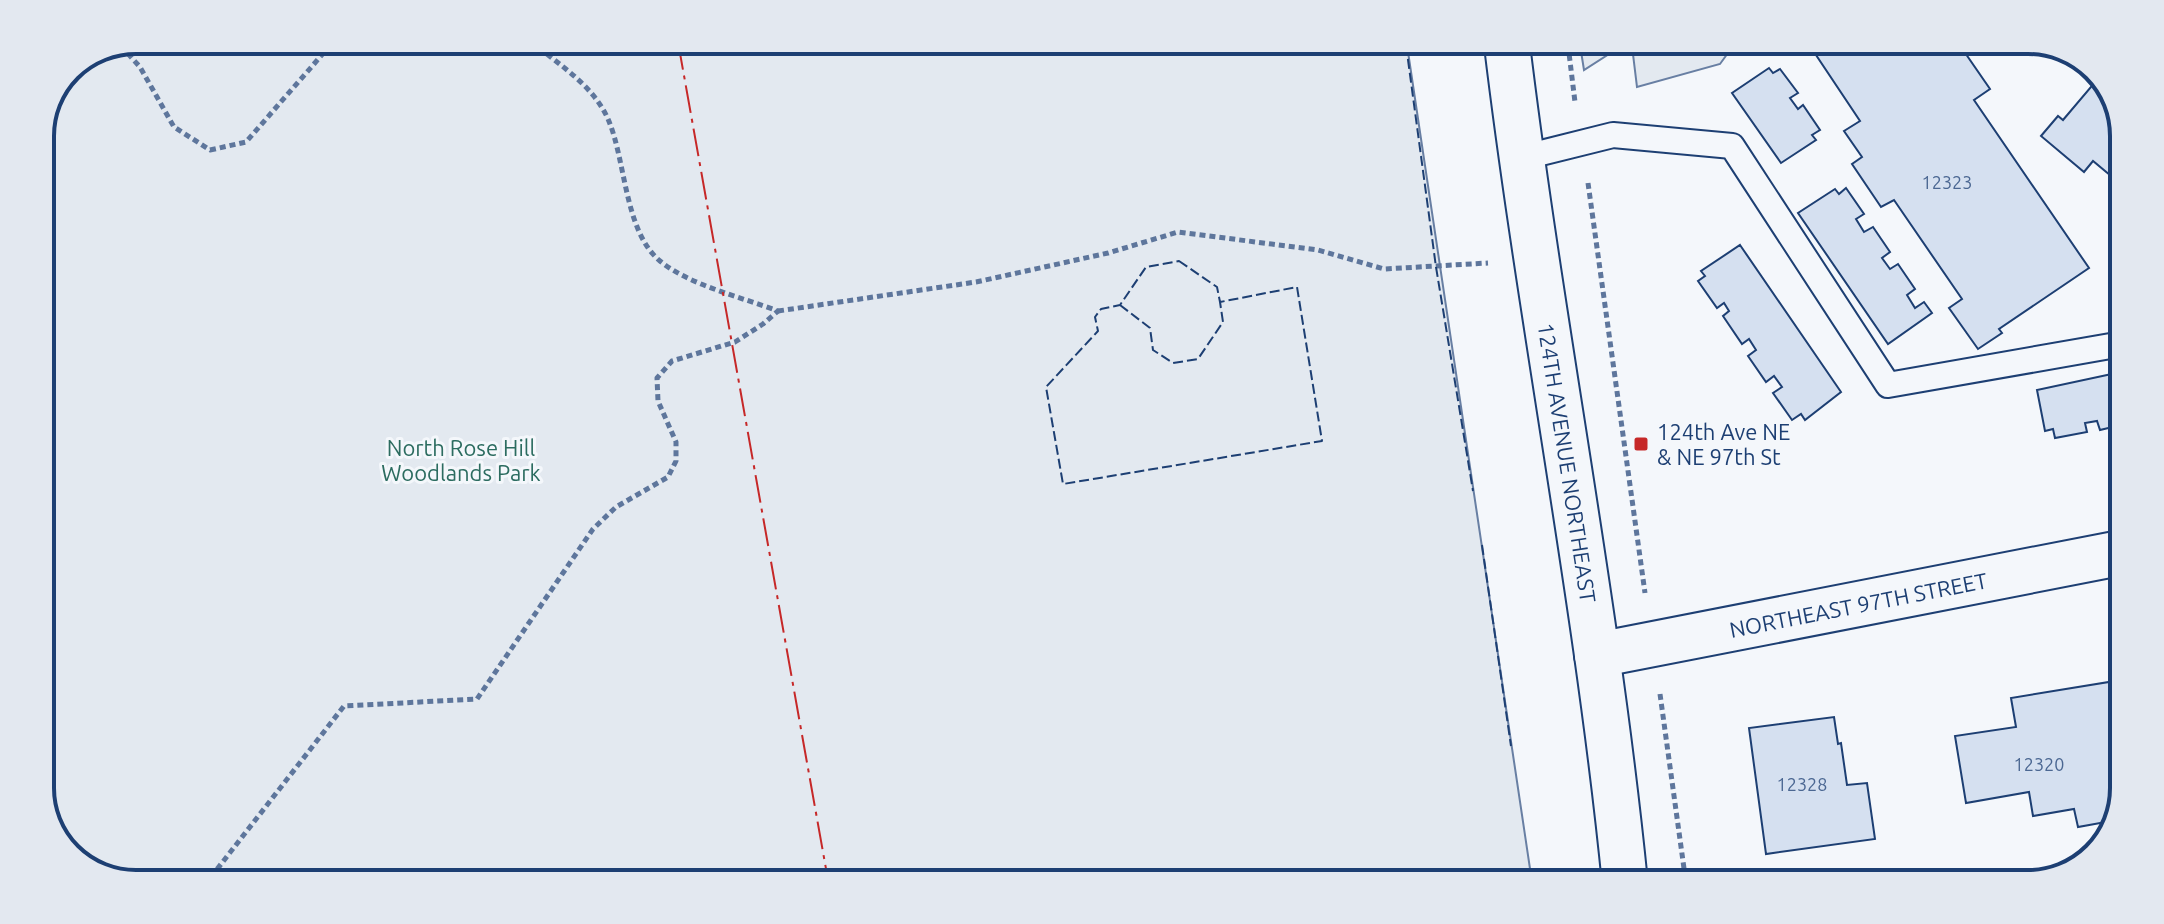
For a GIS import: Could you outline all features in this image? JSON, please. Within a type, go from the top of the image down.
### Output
[{"type":"main road","name":"124TH AVENUE NORTHEAST","points":[[1508,54],[1521,158],[1597,655],[1623,870]]},
{"type":"main road","name":"NORTHEAST 97TH STREET","points":[[1597,655],[2110,555]]},
{"type":"lane","points":[[1521,158],[1613,135],[1732,146],[1888,385],[2110,346]]},
{"type":"path","points":[[129,55],[140,67],[174,127],[210,150],[246,142],[323,54]]},
{"type":"path","points":[[547,54],[592,92],[608,120],[639,233],[657,259],[680,276],[778,311]]},
{"type":"path","points":[[1569,54],[1576,107]]},
{"type":"path","points":[[1587,178],[1636,532]]},
{"type":"path","points":[[216,870],[344,706],[477,699],[593,529],[616,507],[668,477],[676,461],[676,442],[658,401],[657,378],[672,361],[735,342],[778,311],[976,282],[1108,253],[1178,232],[1318,250],[1384,269],[1450,267],[1536,258]]},
{"type":"path","points":[[1670,764],[1684,870]]},
{"type":"green space","name":"North Rose Hill Woodlands Park","points":[[136,54],[1408,54],[1530,870],[136,870],[104,864],[90,856],[74,842],[62,824],[54,794],[54,130],[60,104],[68,90],[90,68],[104,60]]},
{"type":"green space","points":[[1581,54],[1609,54],[1584,70]]},
{"type":"green space","points":[[1633,54],[1727,54],[1720,64],[1637,87]]},
{"type":"building","points":[[1815,54],[1966,54],[1990,89],[1974,100],[2089,268],[1999,329],[2002,333],[1978,349],[1949,308],[1962,299],[1894,200],[1881,207],[1852,164],[1862,157],[1844,131],[1860,121]]},
{"type":"building","points":[[1769,68],[1773,73],[1780,69],[1798,93],[1790,98],[1798,109],[1803,105],[1820,130],[1812,135],[1816,140],[1781,163],[1732,93]]},
{"type":"building","points":[[2092,85],[2106,109],[2110,130],[2110,175],[2093,161],[2084,172],[2041,136],[2058,116],[2063,120]]},
{"type":"building","points":[[1846,188],[1864,214],[1856,219],[1864,232],[1873,227],[1890,252],[1882,258],[1890,269],[1898,264],[1915,289],[1907,295],[1915,308],[1924,302],[1932,313],[1888,344],[1798,213],[1835,189],[1839,194]]},
{"type":"building","points":[[1740,245],[1841,392],[1805,420],[1801,414],[1792,420],[1773,393],[1782,387],[1774,376],[1766,382],[1748,356],[1756,350],[1749,339],[1742,344],[1723,316],[1729,311],[1724,303],[1717,308],[1698,281],[1705,276],[1701,271]]},
{"type":"building","points":[[2110,374],[2110,428],[2100,430],[2097,421],[2085,423],[2087,432],[2055,438],[2053,429],[2045,431],[2037,390]]},
{"type":"building","points":[[2109,682],[2110,788],[2103,823],[2078,827],[2074,809],[2033,816],[2029,792],[1966,803],[1955,736],[2016,727],[2011,698]]},
{"type":"building","points":[[1834,717],[1847,785],[1867,783],[1875,839],[1766,854],[1749,728]]},
{"type":"fence","points":[[1407,54],[1436,267],[1473,491]]},
{"type":"fence","points":[[1179,261],[1217,287],[1220,302],[1297,287],[1322,441],[1063,484],[1046,387],[1098,331],[1095,317],[1101,309],[1120,305],[1146,267],[1179,261]]},
{"type":"fence","points":[[1120,305],[1150,328],[1153,350],[1173,363],[1198,359],[1223,322],[1220,302]]},
{"type":"fence","points":[[1482,545],[1511,746]]},
{"type":"power","points":[[680,54],[826,870]]},
{"type":"place","name":"124th Ave NE & NE 97th St","points":[[1641,444]]}]
